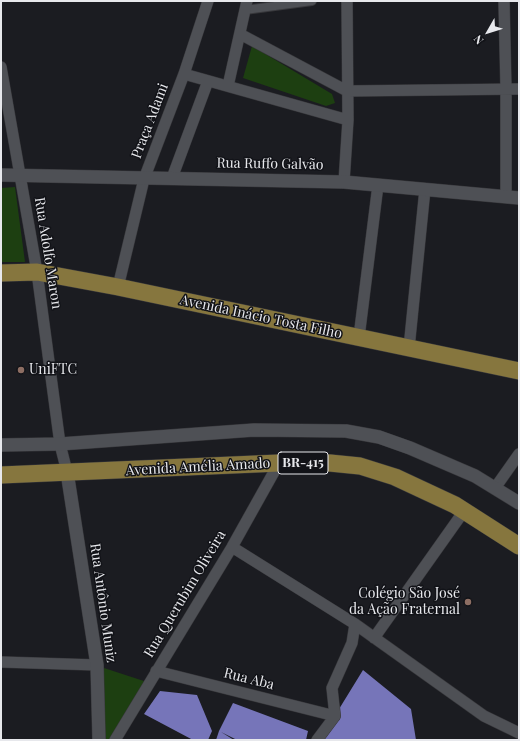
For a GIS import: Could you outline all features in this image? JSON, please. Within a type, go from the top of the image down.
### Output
[{"type":"main road","name":"Avenida Inácio Tosta Filho","points":[[1,273],[37,272],[118,287],[519,371]]},
{"type":"main road","name":"Avenida Amélia Amado","points":[[1,474],[279,463],[330,463],[360,466],[395,477],[455,505],[519,546]]},
{"type":"street","name":"Praça Adami","points":[[118,287],[144,179],[184,74],[208,1]]},
{"type":"street","points":[[228,86],[246,6],[312,1]]},
{"type":"street","points":[[344,182],[348,120],[347,1]]},
{"type":"street","points":[[504,1],[506,197]]},
{"type":"street","points":[[240,34],[347,91],[519,89]]},
{"type":"street","name":"Rua Adolfo Maron","points":[[1,67],[37,272],[60,444],[67,472]]},
{"type":"street","name":"Praça Adami","points":[[184,74],[348,120]]},
{"type":"street","points":[[172,178],[208,81]]},
{"type":"street","name":"Rua Ruffo Galvão","points":[[1,176],[344,182],[519,198]]},
{"type":"street","points":[[359,337],[378,185]]},
{"type":"street","points":[[409,348],[425,189]]},
{"type":"street","points":[[1,445],[60,444],[254,430],[346,431],[379,437],[410,448],[475,476],[519,503]]},
{"type":"street","points":[[495,488],[519,454]]},
{"type":"street","name":"Rua Querubim Oliveira","points":[[115,740],[232,547],[279,463]]},
{"type":"street","name":"Rua Antônio Muniz","points":[[67,472],[97,666],[99,740]]},
{"type":"street","points":[[374,638],[464,511]]},
{"type":"street","points":[[232,547],[355,624],[460,701],[484,716],[519,733]]},
{"type":"street","points":[[318,740],[334,716],[332,688],[350,650],[355,624]]},
{"type":"street","points":[[1,662],[97,666]]},
{"type":"street","name":"Rua Aba","points":[[156,671],[334,716]]},
{"type":"green space","points":[[252,46],[332,94],[335,103],[326,106],[243,78]]},
{"type":"green space","points":[[15,187],[25,262],[1,262],[1,188]]},
{"type":"green space","points":[[104,668],[150,683],[115,740],[100,740]]},
{"type":"building","points":[[363,670],[411,709],[416,740],[320,740]]},
{"type":"building","points":[[160,691],[197,695],[212,731],[208,740],[193,740],[144,714]]},
{"type":"building","points":[[233,703],[308,731],[306,740],[237,740],[221,732],[234,740],[216,740]]},
{"type":"place","name":"UniFTC","points":[[21,370]]},
{"type":"place","name":"Colégio São José da Ação Fraternal","points":[[468,602]]}]
